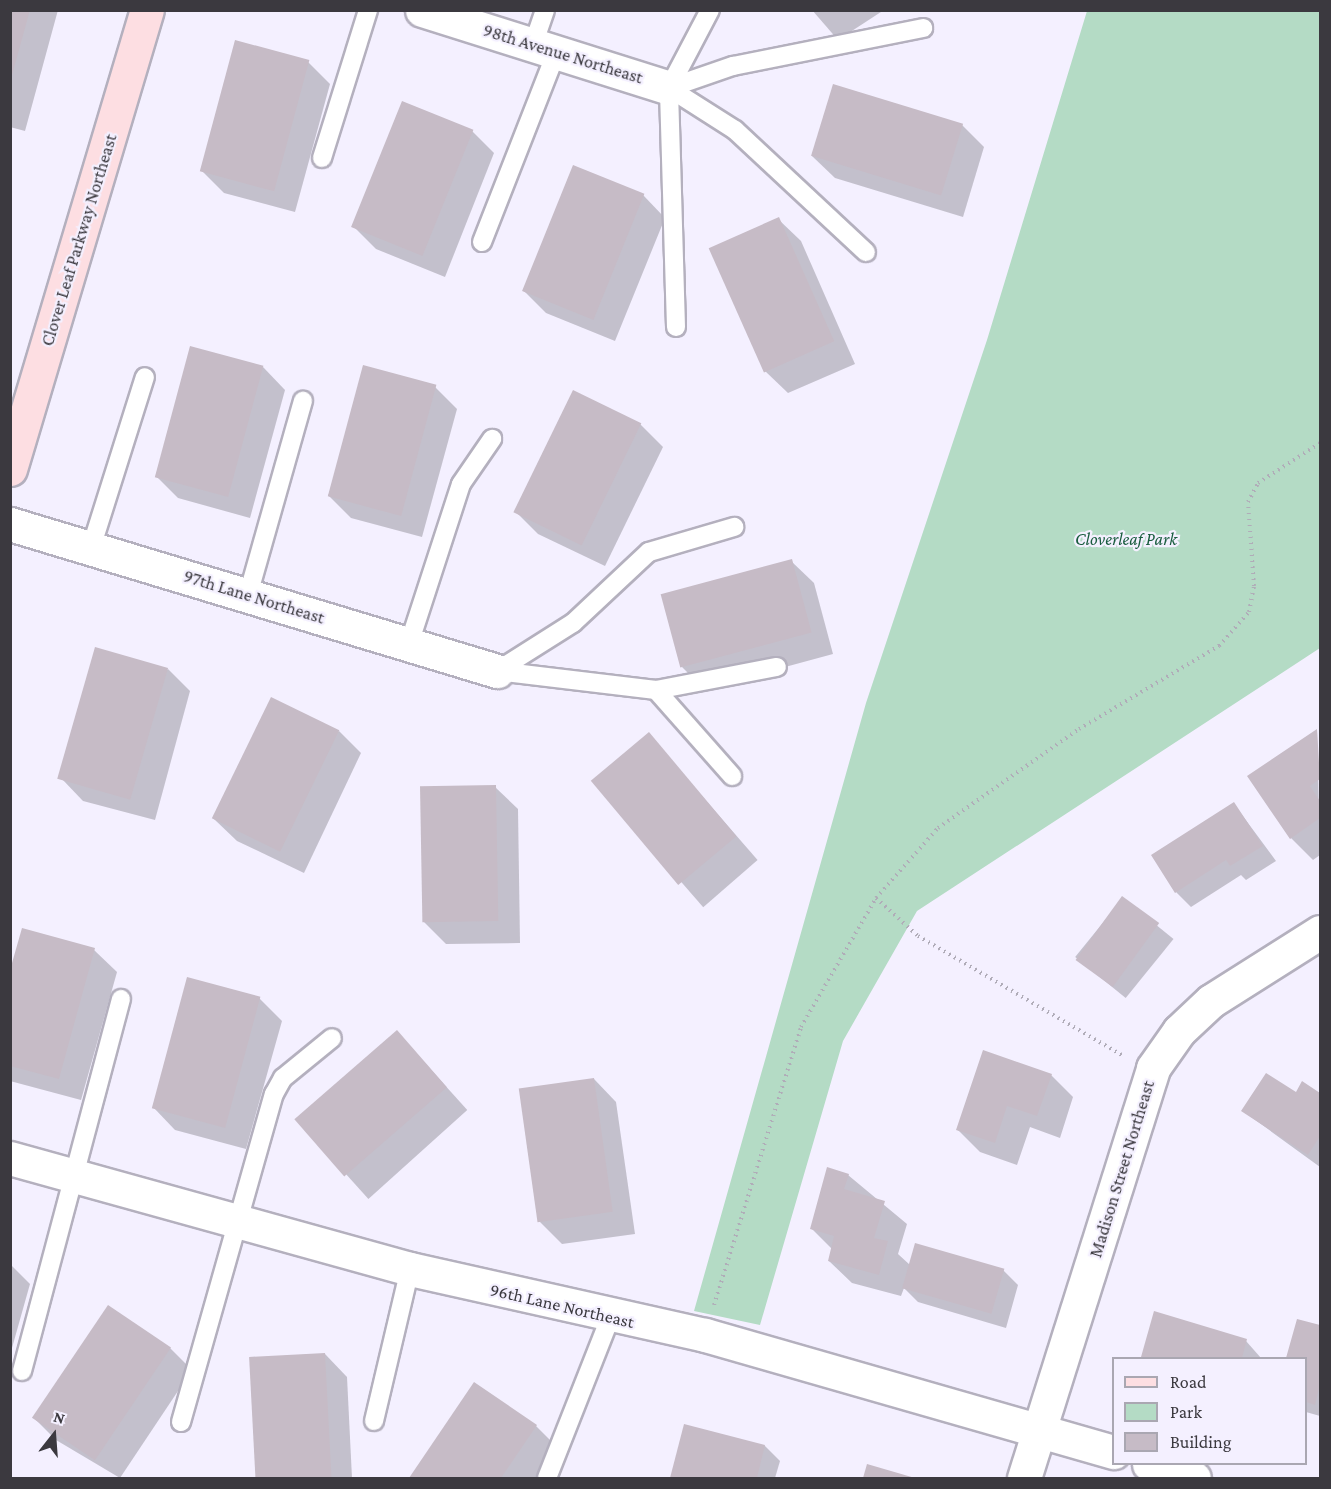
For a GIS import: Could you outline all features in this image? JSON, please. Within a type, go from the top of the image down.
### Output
[{"type":"street","name":"Clover Leaf Parkway Northeast","points":[[10,469],[147,10]]},
{"type":"street","name":"98th Avenue Northeast","points":[[422,10],[669,88]]},
{"type":"street","name":"97th Lane Northeast","points":[[10,524],[497,671]]},
{"type":"street","name":"Madison Street Northeast","points":[[1024,1479],[1153,1068],[1179,1031],[1211,1001],[1320,932]]},
{"type":"street","name":"96th Lane Northeast","points":[[10,1158],[75,1178],[410,1269],[610,1318],[705,1335],[1040,1427],[1112,1452]]},
{"type":"street","points":[[1152,1465],[1194,1479]]},
{"type":"lane","points":[[322,158],[368,10]]},
{"type":"lane","points":[[482,242],[544,49],[545,10]]},
{"type":"lane","points":[[676,327],[669,88],[710,10]]},
{"type":"lane","points":[[669,88],[733,66],[923,28]]},
{"type":"lane","points":[[669,88],[735,130],[866,252]]},
{"type":"lane","points":[[91,548],[145,377]]},
{"type":"lane","points":[[248,595],[303,401]]},
{"type":"lane","points":[[409,644],[461,484],[492,439]]},
{"type":"lane","points":[[497,671],[573,623],[649,552],[734,527]]},
{"type":"lane","points":[[497,671],[656,690],[777,667]]},
{"type":"lane","points":[[656,690],[732,776]]},
{"type":"lane","points":[[22,1371],[121,999]]},
{"type":"lane","points":[[181,1422],[237,1221],[279,1086],[332,1038]]},
{"type":"lane","points":[[374,1421],[410,1269]]},
{"type":"lane","points":[[547,1479],[610,1318]]},
{"type":"path","points":[[705,1335],[801,1027],[876,898],[938,828],[1079,729],[1219,646],[1249,612],[1254,586],[1248,502],[1258,483],[1320,443]]},
{"type":"path","points":[[876,898],[918,936],[1125,1057],[1153,1068]]},
{"type":"green space","name":"Cloverleaf Park","points":[[1087,11],[1320,11],[1320,648],[917,911],[843,1041],[760,1325],[694,1311],[866,703],[987,340]]},
{"type":"building","points":[[10,10],[30,10],[11,79],[10,79]]},
{"type":"building","points":[[235,40],[309,60],[274,191],[200,171]]},
{"type":"building","points":[[833,84],[963,124],[941,195],[811,156]]},
{"type":"building","points":[[402,101],[473,130],[422,256],[351,227]]},
{"type":"building","points":[[573,165],[644,194],[593,320],[522,291]]},
{"type":"building","points":[[779,217],[834,341],[764,373],[709,248]]},
{"type":"building","points":[[190,346],[263,366],[228,497],[155,477]]},
{"type":"building","points":[[363,365],[436,385],[401,516],[328,496]]},
{"type":"building","points":[[573,390],[641,423],[582,546],[513,512]]},
{"type":"building","points":[[792,559],[812,632],[680,668],[661,594]]},
{"type":"building","points":[[95,647],[168,668],[130,800],[57,779]]},
{"type":"building","points":[[271,697],[339,730],[280,852],[212,818]]},
{"type":"building","points":[[1317,729],[1320,779],[1310,786],[1320,801],[1320,818],[1290,839],[1247,776]]},
{"type":"building","points":[[649,732],[736,836],[678,885],[591,781]]},
{"type":"building","points":[[496,785],[498,921],[422,922],[420,786]]},
{"type":"building","points":[[1234,802],[1263,846],[1230,866],[1226,860],[1175,893],[1151,855]]},
{"type":"building","points":[[1122,896],[1159,923],[1113,987],[1076,960]]},
{"type":"building","points":[[22,928],[95,948],[59,1079],[10,1066],[10,970]]},
{"type":"building","points":[[187,977],[260,997],[225,1128],[152,1108]]},
{"type":"building","points":[[397,1030],[447,1087],[344,1177],[294,1119]]},
{"type":"building","points":[[983,1050],[1052,1074],[1037,1116],[1007,1106],[995,1143],[956,1130]]},
{"type":"building","points":[[1266,1073],[1296,1092],[1302,1081],[1320,1093],[1320,1136],[1308,1155],[1241,1111]]},
{"type":"building","points":[[594,1078],[613,1212],[538,1222],[519,1089]]},
{"type":"building","points":[[827,1167],[849,1174],[844,1189],[885,1201],[874,1238],[888,1241],[879,1275],[828,1261],[834,1236],[810,1229]]},
{"type":"building","points":[[915,1243],[1004,1269],[991,1314],[902,1288]]},
{"type":"building","points":[[108,1305],[171,1347],[95,1460],[32,1418]]},
{"type":"building","points":[[1154,1311],[1247,1339],[1242,1357],[1141,1357]]},
{"type":"building","points":[[1297,1319],[1320,1325],[1320,1384],[1315,1405],[1307,1402],[1307,1357],[1286,1357]]},
{"type":"building","points":[[325,1353],[332,1478],[255,1478],[249,1357]]},
{"type":"building","points":[[474,1382],[537,1425],[501,1478],[409,1478]]},
{"type":"building","points":[[684,1424],[765,1445],[757,1478],[670,1478]]},
{"type":"building","points":[[867,1464],[915,1478],[863,1478]]}]
